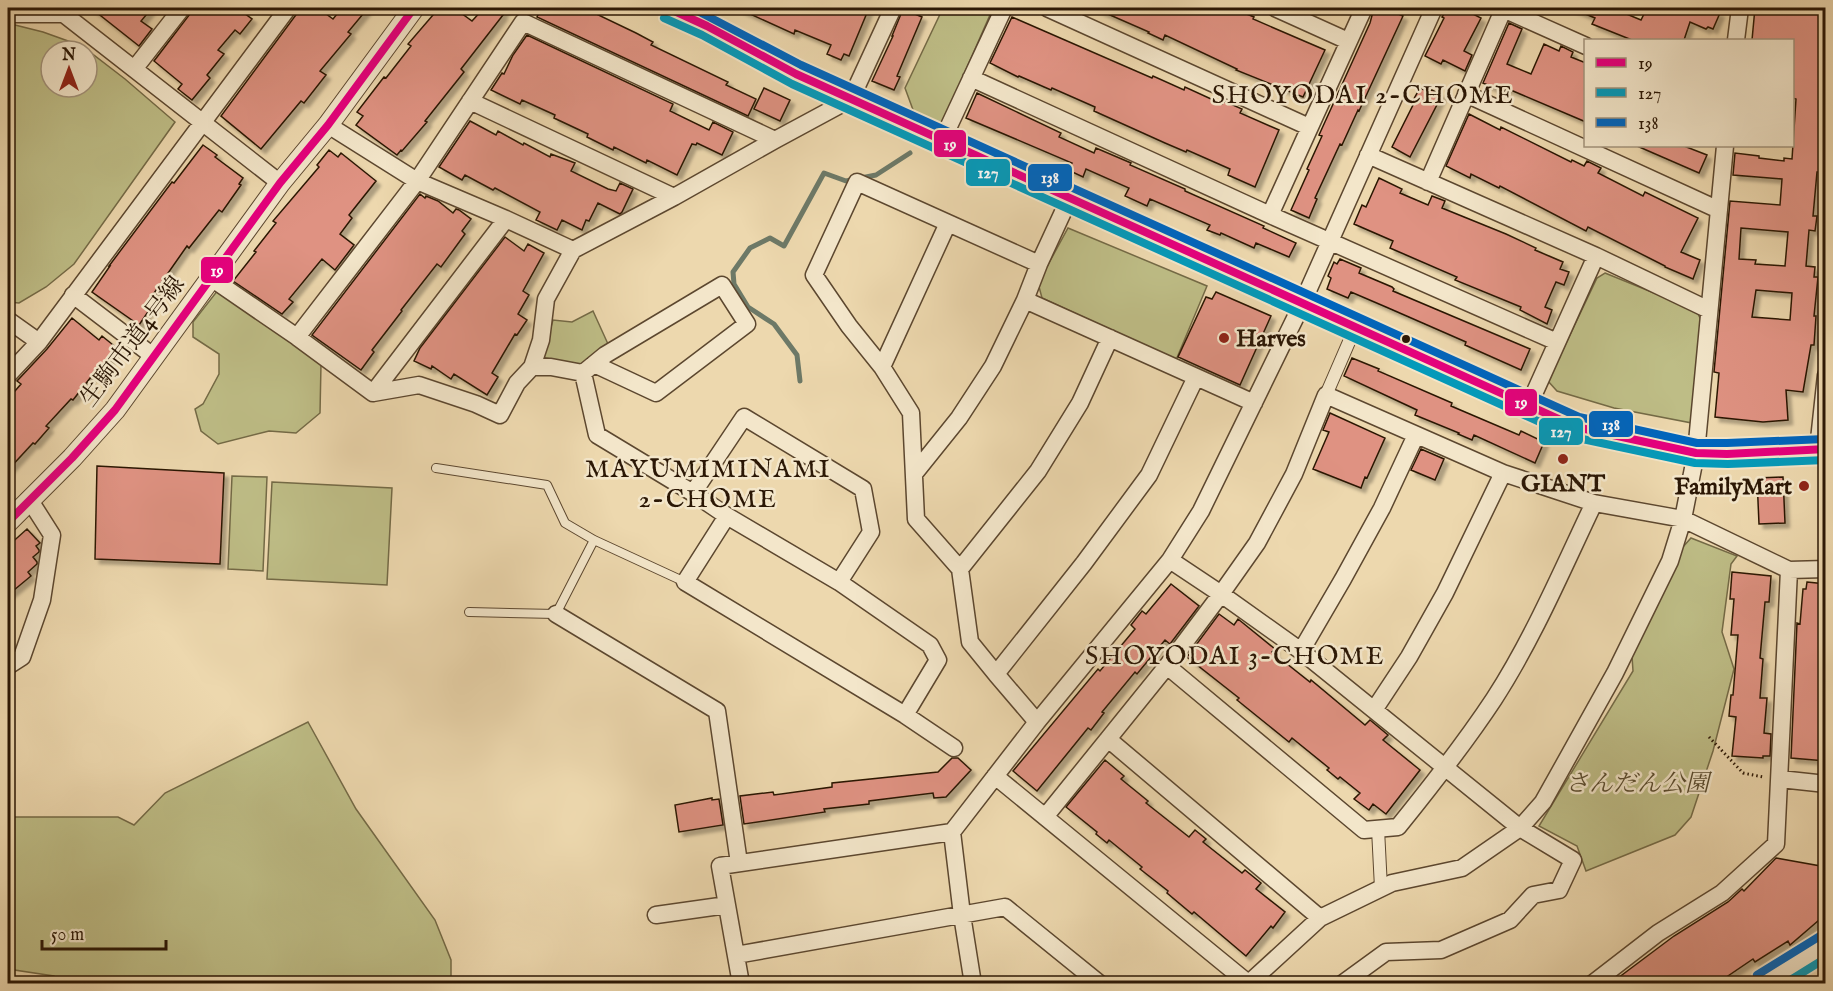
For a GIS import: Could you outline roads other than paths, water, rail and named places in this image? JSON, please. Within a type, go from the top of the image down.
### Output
[{"type":"street","points":[[135,68],[182,8]]},
{"type":"street","points":[[8,375],[39,342],[288,8]]},
{"type":"street","name":"生駒市道4号線","points":[[8,522],[72,458],[115,410],[280,183],[328,125],[414,8]]},
{"type":"street","points":[[668,8],[707,26],[796,74],[1576,427],[1696,453],[1726,454],[1822,449],[1826,375]]},
{"type":"street","points":[[707,26],[714,8]]},
{"type":"street","points":[[211,278],[373,393],[419,385],[477,404],[500,415],[517,383],[532,367],[541,340],[546,298],[573,250],[851,99],[893,8]]},
{"type":"street","points":[[942,141],[1002,8]]},
{"type":"street","points":[[1047,8],[1309,127]]},
{"type":"street","points":[[1275,8],[1348,40]]},
{"type":"street","points":[[1270,215],[1364,8]]},
{"type":"street","points":[[741,984],[720,866],[952,832],[1037,722],[1170,560],[1201,511],[1302,304],[1328,241],[1434,8]]},
{"type":"street","points":[[1428,182],[1503,8],[1584,45]]},
{"type":"street","points":[[1736,39],[1738,8]]},
{"type":"street","points":[[8,14],[64,10],[280,183]]},
{"type":"street","points":[[297,337],[417,181],[523,22],[775,140]]},
{"type":"street","points":[[971,78],[1270,215],[1557,342]]},
{"type":"street","points":[[1466,94],[1719,210]]},
{"type":"street","points":[[470,101],[674,197]]},
{"type":"street","points":[[328,125],[417,181],[573,250]]},
{"type":"street","points":[[995,776],[1248,983],[1320,918],[1392,883],[1462,868],[1520,828],[1543,802],[1614,673],[1670,561],[1683,519],[1696,453],[1725,147]]},
{"type":"street","points":[[1368,155],[1596,256],[1709,310]]},
{"type":"street","points":[[1037,722],[970,642],[960,569],[916,519],[911,413],[882,367],[849,326],[814,275],[857,182],[1039,264]]},
{"type":"street","points":[[914,474],[959,418],[988,374],[1025,300],[1069,199]]},
{"type":"street","points":[[373,393],[506,219]]},
{"type":"street","points":[[882,367],[948,223]]},
{"type":"street","points":[[1529,405],[1596,256]]},
{"type":"street","points":[[532,367],[589,368],[656,393],[747,324],[722,285],[589,368]]},
{"type":"street","points":[[73,295],[153,356]]},
{"type":"street","points":[[1025,300],[1254,403]]},
{"type":"street","points":[[8,320],[39,342]]},
{"type":"street","points":[[1045,818],[1167,666],[1257,543],[1294,474],[1355,328]]},
{"type":"street","points":[[960,569],[1038,471],[1080,404],[1110,338]]},
{"type":"street","points":[[589,368],[597,435],[839,582],[930,645],[938,660],[905,715]]},
{"type":"street","points":[[996,674],[1084,563],[1149,475],[1196,377]]},
{"type":"street","points":[[1326,395],[1503,472],[1594,502],[1683,519],[1789,570],[1826,569]]},
{"type":"street","points":[[693,492],[744,417],[863,489],[871,532],[839,582]]},
{"type":"street","points":[[1301,651],[1382,508],[1416,435]]},
{"type":"street","points":[[1374,710],[1409,657],[1445,593],[1503,472]]},
{"type":"street","points":[[8,666],[22,657],[42,600],[52,535],[29,500]]},
{"type":"street","points":[[1167,666],[1364,830],[1398,827],[1446,768],[1495,698],[1528,640],[1594,502]]},
{"type":"street","points":[[727,516],[685,582],[954,747]]},
{"type":"street","points":[[1170,560],[1301,651],[1520,828],[1573,860],[1559,890],[1533,895],[1510,920],[1441,950],[1386,952],[1342,984]]},
{"type":"street","points":[[1592,984],[1658,933],[1722,893],[1776,844],[1789,570]]},
{"type":"street","points":[[556,614],[717,711],[739,864]]},
{"type":"street","points":[[1108,739],[1320,918]]},
{"type":"street","points":[[1780,779],[1826,784]]},
{"type":"street","points":[[1378,829],[1381,888]]},
{"type":"street","points":[[952,832],[973,984]]},
{"type":"street","points":[[656,915],[727,905]]},
{"type":"street","points":[[736,955],[1005,907],[1100,984]]},
{"type":"street","points":[[1763,984],[1826,945]]},
{"type":"lane","points":[[436,468],[547,485],[565,523],[594,540],[685,582]]},
{"type":"lane","points":[[469,612],[556,614],[594,540]]},
{"type":"waterway","points":[[800,381],[797,355],[774,324],[748,307],[734,284],[733,272],[750,248],[770,238],[784,246],[824,173],[846,181],[876,175],[910,153]]},
{"type":"place","name":"Harves","points":[[1224,338]]},
{"type":"place","name":"GIANT","points":[[1563,459]]},
{"type":"place","name":"FamilyMart","points":[[1804,486]]},
{"type":"district","name":"SHOYODAI 2-CHOME","points":[[1363,94]]},
{"type":"district","name":"MAYUMIMINAMI 2-CHOME","points":[[708,483]]},
{"type":"district","name":"SHOYODAI 3-CHOME","points":[[1235,655]]},
{"type":"park label","name":"さんだん公園","points":[[1637,783]]}]
